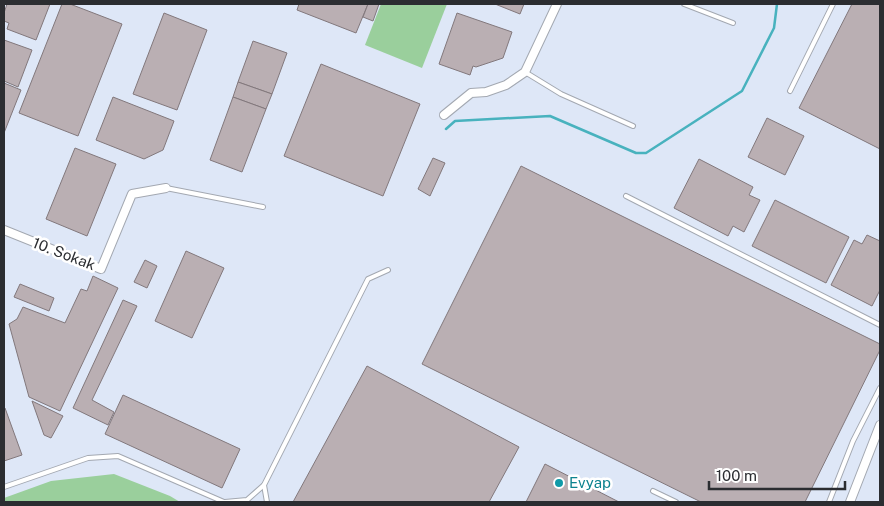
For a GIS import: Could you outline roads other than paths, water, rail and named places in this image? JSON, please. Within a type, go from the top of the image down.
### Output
[{"type":"street","points":[[444,115],[471,93],[486,92],[506,86],[525,72],[556,4]]},
{"type":"street","name":"10. Sokak","points":[[4,230],[101,269],[132,194],[166,188]]},
{"type":"street","points":[[850,502],[880,424]]},
{"type":"lane","points":[[684,4],[733,23]]},
{"type":"lane","points":[[790,91],[833,4]]},
{"type":"lane","points":[[525,72],[561,94],[633,126]]},
{"type":"lane","points":[[166,188],[263,207]]},
{"type":"lane","points":[[626,196],[880,325]]},
{"type":"lane","points":[[4,487],[88,458],[118,456],[225,502],[247,500],[264,485],[368,279],[388,270]]},
{"type":"lane","points":[[829,502],[852,441],[880,388]]},
{"type":"lane","points":[[264,485],[267,502]]},
{"type":"lane","points":[[653,491],[676,502]]},
{"type":"waterway","points":[[446,129],[455,121],[550,116],[636,153],[646,153],[742,91],[774,28],[777,4]]},
{"type":"place","name":"Evyap","points":[[559,483]]}]
